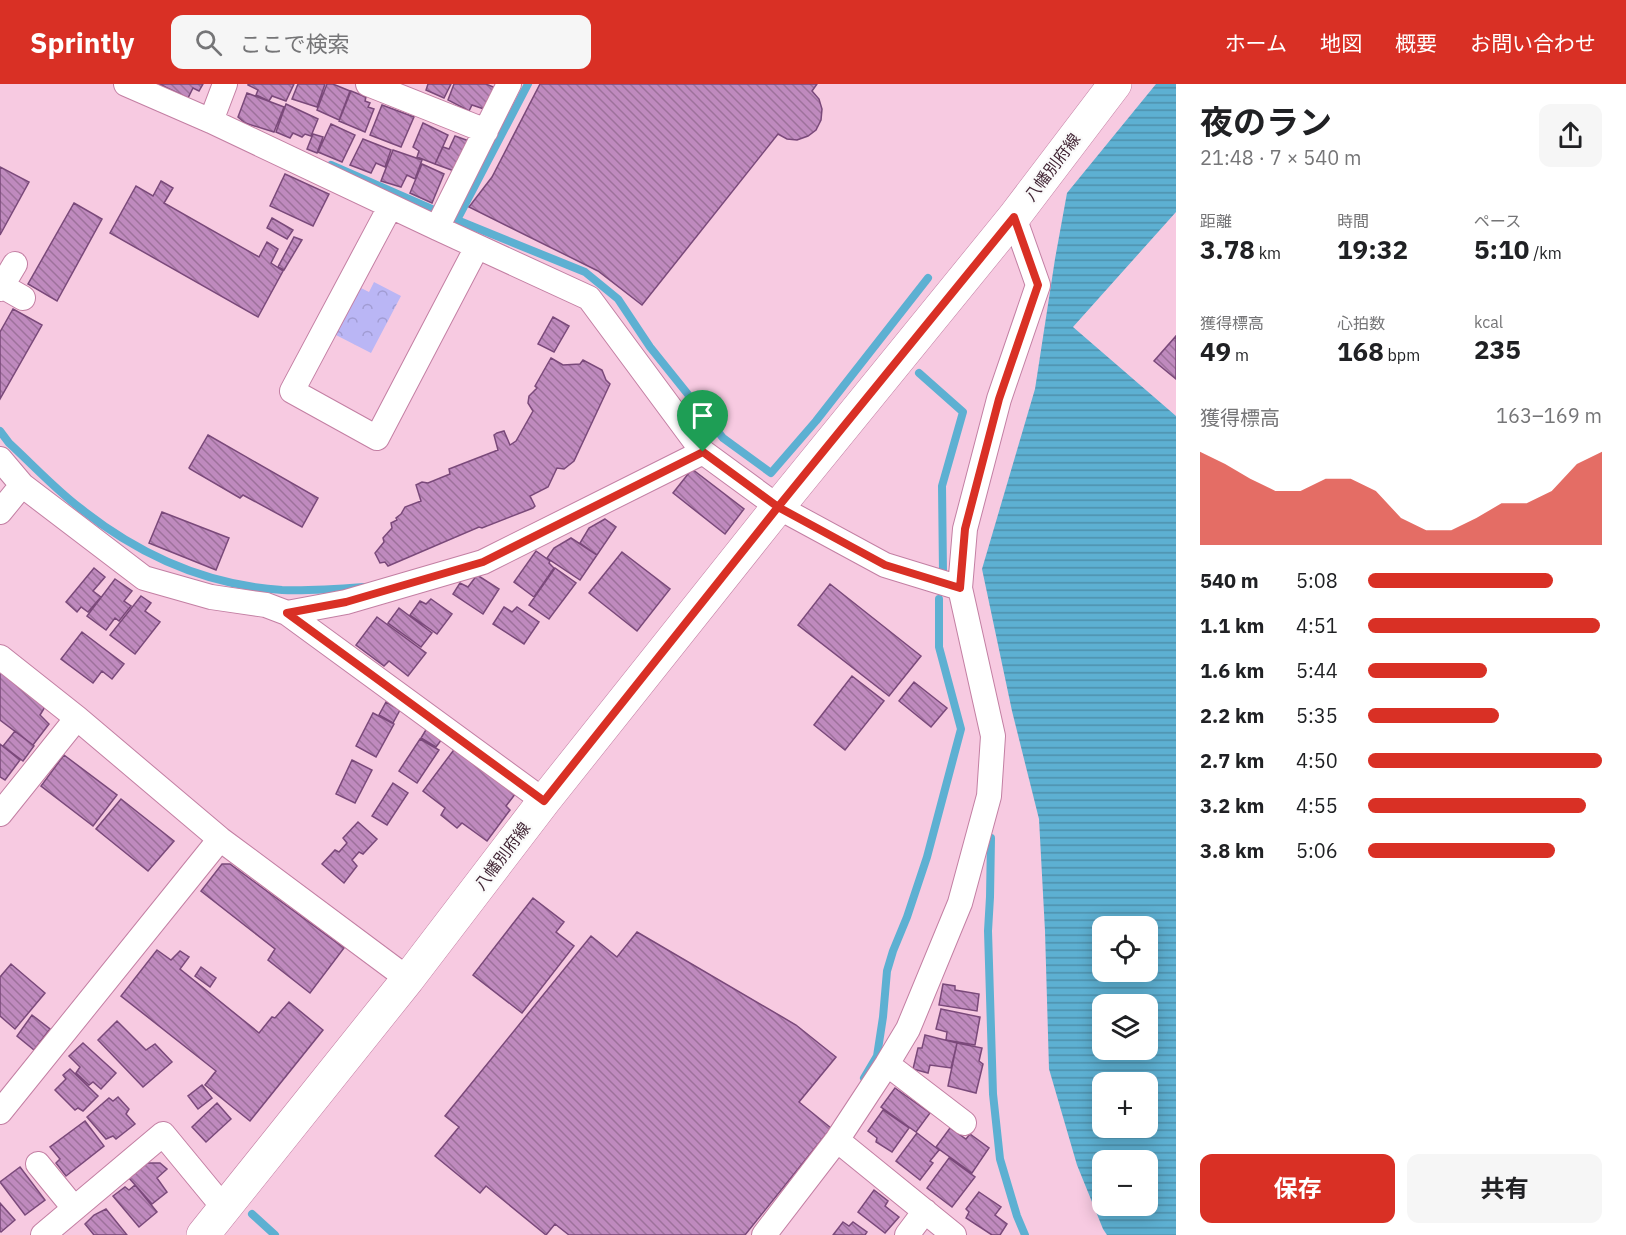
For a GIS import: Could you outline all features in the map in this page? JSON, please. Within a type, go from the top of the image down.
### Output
[{"type":"main road","name":"八幡別府線","points":[[203,1235],[408,979],[544,801],[778,507],[1014,217],[1115,84]]},
{"type":"street","points":[[126,84],[211,121],[390,207],[590,298],[703,452],[778,507],[885,565],[960,588]]},
{"type":"street","points":[[211,121],[225,84]]},
{"type":"street","points":[[368,84],[486,131]]},
{"type":"street","points":[[437,228],[509,84]]},
{"type":"street","points":[[390,207],[292,391],[377,438],[477,247]]},
{"type":"street","points":[[764,1235],[837,1140],[908,1029],[960,903],[989,796],[993,736],[960,588],[965,529],[999,399],[1038,285],[1014,217]]},
{"type":"street","points":[[15,264],[1,288],[23,298]]},
{"type":"street","points":[[287,613],[346,602],[483,562],[703,452]]},
{"type":"street","points":[[0,459],[22,485],[144,578],[211,597],[267,605],[287,613],[544,801]]},
{"type":"street","points":[[0,513],[22,485]]},
{"type":"street","points":[[0,657],[77,718],[220,839],[408,979]]},
{"type":"street","points":[[0,814],[77,718]]},
{"type":"street","points":[[0,1112],[220,839]]},
{"type":"street","points":[[887,1064],[964,1123]]},
{"type":"street","points":[[43,1235],[163,1134],[224,1208]]},
{"type":"street","points":[[837,1140],[954,1235]]},
{"type":"street","points":[[38,1164],[74,1208]]},
{"type":"street","points":[[907,1235],[925,1211]]},
{"type":"green space","points":[[374,282],[401,296],[371,353],[334,334],[359,287],[369,292]]},
{"type":"water","points":[[1156,84],[1176,84],[1176,212],[1073,327],[1176,416],[1176,1235],[1107,1235],[1098,1216],[1158,1216],[1158,1150],[1092,1150],[1092,1202],[1077,1165],[1049,1069],[1039,819],[1012,711],[982,569],[1035,389],[1067,193]]},
{"type":"building","points":[[159,84],[203,84],[199,91],[193,88],[188,98]]},
{"type":"building","points":[[248,84],[294,84],[286,101],[272,96],[269,101],[256,95],[258,90]]},
{"type":"building","points":[[298,84],[325,84],[317,107],[292,99]]},
{"type":"building","points":[[327,84],[350,91],[339,120],[317,110]]},
{"type":"building","points":[[428,84],[451,84],[444,98],[426,90]]},
{"type":"building","points":[[454,84],[486,84],[498,89],[490,111],[472,105],[469,111],[448,100]]},
{"type":"building","points":[[540,84],[817,84],[812,91],[819,99],[822,109],[821,120],[816,130],[797,140],[787,139],[778,134],[642,305],[598,271],[469,207],[492,177]]},
{"type":"building","points":[[351,91],[366,97],[365,101],[370,103],[368,107],[374,109],[365,132],[339,121]]},
{"type":"building","points":[[247,93],[284,107],[274,132],[245,123],[238,117]]},
{"type":"building","points":[[286,104],[318,119],[311,136],[305,134],[302,137],[293,133],[290,138],[276,132]]},
{"type":"building","points":[[382,105],[414,117],[401,147],[370,135]]},
{"type":"building","points":[[423,123],[448,135],[435,164],[417,157],[419,151],[413,147]]},
{"type":"building","points":[[331,124],[355,135],[342,162],[318,152]]},
{"type":"building","points":[[313,134],[323,137],[317,153],[307,149]]},
{"type":"building","points":[[455,136],[469,141],[457,172],[435,164],[443,147],[449,149]]},
{"type":"building","points":[[363,139],[391,150],[385,167],[376,163],[371,173],[350,165]]},
{"type":"building","points":[[393,150],[422,160],[415,179],[407,175],[401,187],[381,181]]},
{"type":"building","points":[[422,164],[444,174],[432,203],[410,193]]},
{"type":"building","points":[[0,167],[29,182],[0,235]]},
{"type":"building","points":[[285,174],[329,194],[313,226],[270,206]]},
{"type":"building","points":[[161,181],[173,188],[164,203],[259,257],[267,242],[278,249],[271,263],[283,271],[258,317],[110,233],[136,186],[153,196]]},
{"type":"building","points":[[74,203],[102,219],[57,301],[28,284]]},
{"type":"building","points":[[272,218],[293,230],[287,239],[267,228]]},
{"type":"building","points":[[294,237],[302,240],[284,270],[278,267]]},
{"type":"building","points":[[13,309],[42,325],[0,399],[0,332]]},
{"type":"building","points":[[553,317],[569,326],[554,352],[538,344]]},
{"type":"building","points":[[1176,336],[1176,379],[1154,361]]},
{"type":"building","points":[[551,358],[563,365],[580,364],[583,360],[602,370],[610,384],[574,461],[564,469],[557,468],[548,487],[530,496],[535,506],[533,508],[482,528],[479,527],[388,566],[385,562],[380,563],[375,553],[384,542],[383,538],[392,528],[391,523],[397,520],[396,518],[405,507],[421,501],[416,485],[450,474],[449,469],[498,450],[494,435],[497,433],[504,431],[510,445],[516,441],[533,411],[528,403],[529,396],[537,388],[535,386]]},
{"type":"building","points":[[208,435],[318,498],[302,527],[243,495],[240,498],[190,469]]},
{"type":"building","points":[[692,469],[744,509],[725,534],[673,493]]},
{"type":"building","points":[[162,512],[229,538],[216,570],[149,543]]},
{"type":"building","points":[[605,519],[616,527],[597,555],[580,543],[589,528]]},
{"type":"building","points":[[571,538],[597,555],[580,580],[547,558],[554,548]]},
{"type":"building","points":[[536,551],[550,561],[549,563],[554,568],[534,597],[514,582]]},
{"type":"building","points":[[622,552],[670,589],[637,631],[589,593]]},
{"type":"building","points":[[94,568],[105,577],[93,591],[101,597],[88,612],[81,607],[77,612],[66,602]]},
{"type":"building","points":[[555,568],[576,583],[549,619],[529,605]]},
{"type":"building","points":[[477,575],[499,589],[483,614],[453,594],[460,583],[468,587]]},
{"type":"building","points":[[115,579],[132,591],[124,601],[131,606],[119,621],[115,618],[106,630],[87,616]]},
{"type":"building","points":[[830,584],[921,656],[889,696],[798,625]]},
{"type":"building","points":[[141,596],[151,603],[145,611],[160,622],[135,654],[110,635]]},
{"type":"building","points":[[431,599],[452,614],[437,634],[410,615],[420,601],[426,604]]},
{"type":"building","points":[[504,607],[512,612],[517,607],[539,622],[524,644],[493,624]]},
{"type":"building","points":[[399,608],[432,633],[421,647],[388,623]]},
{"type":"building","points":[[377,617],[426,653],[408,676],[389,661],[384,666],[356,645]]},
{"type":"building","points":[[82,632],[124,664],[112,679],[102,671],[93,683],[61,659]]},
{"type":"building","points":[[0,670],[45,707],[40,715],[49,724],[33,745],[0,720]]},
{"type":"building","points":[[852,676],[884,701],[845,750],[814,725]]},
{"type":"building","points":[[914,682],[947,708],[931,727],[899,701]]},
{"type":"building","points":[[386,702],[400,710],[393,723],[379,715]]},
{"type":"building","points":[[373,713],[394,724],[376,757],[356,746]]},
{"type":"building","points":[[427,728],[442,739],[436,747],[421,738]]},
{"type":"building","points":[[15,731],[34,746],[23,761],[3,746]]},
{"type":"building","points":[[420,739],[439,750],[417,783],[399,771]]},
{"type":"building","points":[[0,744],[20,760],[5,780],[0,777]]},
{"type":"building","points":[[456,747],[516,793],[506,806],[510,810],[487,841],[462,823],[457,828],[441,815],[445,808],[423,791]]},
{"type":"building","points":[[64,755],[117,795],[93,826],[41,786]]},
{"type":"building","points":[[352,760],[372,770],[355,803],[336,794]]},
{"type":"building","points":[[393,783],[408,793],[387,825],[372,816]]},
{"type":"building","points":[[121,799],[174,841],[148,871],[96,829]]},
{"type":"building","points":[[358,822],[377,839],[363,854],[359,852],[352,860],[357,866],[344,883],[322,864],[335,850],[339,852],[347,843],[343,838]]},
{"type":"building","points":[[222,864],[230,864],[344,948],[310,993],[268,960],[275,949],[201,891]]},
{"type":"building","points":[[533,898],[564,922],[556,932],[574,946],[522,1013],[473,975]]},
{"type":"building","points":[[637,932],[796,1025],[836,1057],[799,1102],[831,1128],[745,1235],[569,1235],[555,1224],[546,1235],[486,1186],[480,1193],[435,1156],[459,1127],[445,1116],[591,936],[617,957]]},
{"type":"building","points":[[157,950],[171,960],[180,951],[189,957],[180,969],[259,1033],[289,1002],[323,1030],[250,1121],[205,1085],[216,1071],[121,996]]},
{"type":"building","points":[[11,964],[45,993],[15,1029],[0,1016],[0,977]]},
{"type":"building","points":[[201,967],[216,978],[210,987],[195,976]]},
{"type":"building","points":[[943,984],[955,986],[955,990],[979,994],[977,1011],[939,1005]]},
{"type":"building","points":[[941,1009],[980,1017],[975,1045],[946,1040],[947,1032],[936,1029]]},
{"type":"building","points":[[32,1015],[50,1029],[34,1050],[17,1036]]},
{"type":"building","points":[[117,1021],[146,1050],[155,1044],[172,1062],[143,1087],[98,1040]]},
{"type":"building","points":[[925,1035],[957,1043],[951,1068],[930,1065],[928,1073],[913,1069],[918,1048],[922,1048]]},
{"type":"building","points":[[83,1043],[116,1073],[101,1089],[93,1082],[89,1085],[76,1073],[80,1067],[69,1056]]},
{"type":"building","points":[[957,1043],[982,1048],[979,1061],[983,1064],[976,1093],[948,1086]]},
{"type":"building","points":[[70,1069],[98,1096],[83,1111],[78,1108],[75,1110],[55,1090],[66,1079],[63,1075]]},
{"type":"building","points":[[202,1085],[212,1098],[198,1109],[188,1096]]},
{"type":"building","points":[[895,1088],[930,1113],[916,1132],[881,1107]]},
{"type":"building","points":[[118,1097],[129,1109],[126,1114],[135,1124],[116,1139],[113,1136],[106,1139],[87,1117],[109,1098],[113,1101]]},
{"type":"building","points":[[217,1103],[231,1119],[206,1142],[192,1127]]},
{"type":"building","points":[[883,1110],[909,1128],[892,1152],[876,1142],[877,1138],[868,1131]]},
{"type":"building","points":[[85,1121],[104,1146],[66,1176],[56,1163],[60,1159],[50,1147]]},
{"type":"building","points":[[950,1128],[966,1139],[970,1134],[989,1148],[972,1173],[936,1147]]},
{"type":"building","points":[[917,1133],[939,1150],[930,1161],[933,1163],[920,1180],[896,1161]]},
{"type":"building","points":[[949,1158],[975,1177],[952,1207],[927,1188]]},
{"type":"building","points":[[147,1163],[160,1163],[167,1169],[157,1178],[167,1192],[152,1204],[129,1178]]},
{"type":"building","points":[[20,1167],[45,1200],[25,1215],[0,1182]]},
{"type":"building","points":[[135,1185],[157,1212],[139,1227],[113,1196],[125,1187],[129,1190]]},
{"type":"building","points":[[874,1190],[888,1201],[885,1206],[899,1217],[885,1233],[858,1212]]},
{"type":"building","points":[[979,1192],[1001,1207],[995,1215],[1007,1224],[1000,1235],[992,1235],[966,1218],[969,1212],[966,1209]]},
{"type":"building","points":[[0,1203],[15,1220],[1,1232],[0,1231]]},
{"type":"building","points":[[106,1209],[127,1235],[94,1235],[85,1224],[94,1215]]},
{"type":"building","points":[[843,1222],[849,1226],[853,1222],[867,1232],[865,1235],[833,1235]]},
{"type":"waterway","points":[[457,220],[528,84]]},
{"type":"waterway","points":[[331,165],[585,272],[618,299],[650,347],[723,438],[771,473],[816,421],[928,278]]},
{"type":"waterway","points":[[919,373],[963,412],[942,486],[943,572]]},
{"type":"waterway","points":[[0,431],[9,443],[80,508],[126,540],[175,565],[227,582],[254,587],[282,590],[364,587]]},
{"type":"waterway","points":[[864,1078],[877,1056],[887,971],[927,857],[961,729],[939,647],[939,599]]},
{"type":"waterway","points":[[991,838],[988,931],[993,1094],[1000,1159],[1025,1235]]},
{"type":"waterway","points":[[252,1214],[275,1235]]},
{"type":"route","points":[[703,452],[483,562],[346,602],[287,613],[544,801],[778,507],[885,565],[960,588],[965,529],[999,399],[1038,285],[1014,217],[778,507],[703,452]]}]
